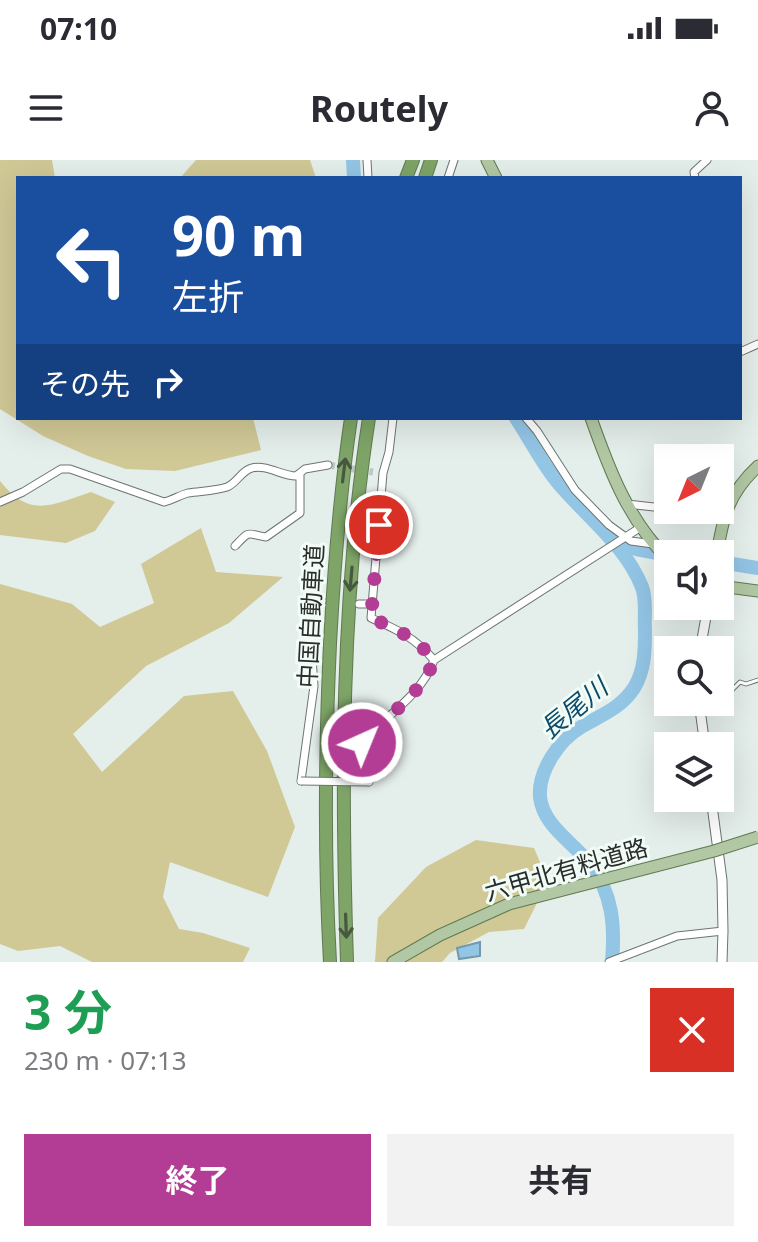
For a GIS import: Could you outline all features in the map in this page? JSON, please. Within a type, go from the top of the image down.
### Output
[{"type":"highway","name":"中国自動車道","points":[[330,962],[327,733],[333,586],[351,420]]},
{"type":"highway","name":"中国自動車道","points":[[347,962],[345,722],[350,590],[369,420]]},
{"type":"main road","points":[[592,420],[610,472],[641,527],[654,543]]},
{"type":"main road","points":[[720,540],[729,502],[742,480],[758,466]]},
{"type":"main road","points":[[734,588],[758,591]]},
{"type":"main road","name":"六甲北有料道路","points":[[393,962],[440,935],[509,904],[758,837]]},
{"type":"street","points":[[695,176],[694,172],[707,160]]},
{"type":"street","points":[[393,420],[383,473],[371,618],[404,632],[434,660]]},
{"type":"street","points":[[528,420],[575,490],[609,525],[631,541],[654,546]]},
{"type":"street","points":[[0,502],[61,469],[90,475],[164,502],[183,494],[226,487],[254,467],[296,476],[305,469],[328,465]]},
{"type":"street","points":[[373,472],[383,473]]},
{"type":"street","points":[[235,546],[252,532],[266,537],[300,513],[300,473]]},
{"type":"street","points":[[627,504],[654,507]]},
{"type":"street","points":[[316,565],[310,630],[314,686],[301,781],[369,782],[362,743],[420,686],[434,660],[641,527]]},
{"type":"street","points":[[312,601],[322,601]]},
{"type":"street","points":[[359,604],[372,604]]},
{"type":"street","points":[[701,716],[703,732]]},
{"type":"street","points":[[713,812],[722,880],[722,962]]},
{"type":"street","points":[[609,962],[677,936],[723,931]]},
{"type":"lane","points":[[734,688],[740,682],[746,684],[758,680]]},
{"type":"shaded area","points":[[0,160],[52,160],[55,176],[16,176],[16,419],[0,409]]},
{"type":"shaded area","points":[[196,160],[310,160],[315,176],[182,176]]},
{"type":"shaded area","points":[[18,420],[254,420],[261,450],[175,471],[126,469],[43,436]]},
{"type":"shaded area","points":[[0,481],[21,501],[32,505],[53,504],[91,492],[115,502],[95,531],[66,543],[0,535]]},
{"type":"shaded area","points":[[201,528],[216,572],[283,577],[229,623],[146,666],[73,734],[102,772],[184,696],[233,691],[267,751],[295,827],[268,897],[170,862],[163,897],[179,929],[250,948],[243,962],[92,962],[60,946],[18,951],[0,944],[0,584],[72,604],[100,627],[154,603],[141,564]]},
{"type":"shaded area","points":[[476,840],[534,848],[548,881],[524,929],[489,932],[450,953],[442,962],[375,962],[378,918],[426,867]]},
{"type":"water","points":[[480,942],[480,956],[459,959],[457,948]]},
{"type":"waterway","name":"長尾川","points":[[353,160],[354,176]]},
{"type":"waterway","name":"長尾川","points":[[517,420],[553,476],[626,558],[644,592],[644,652],[638,681],[629,695],[616,706],[565,740],[546,767],[540,787],[542,807],[547,817],[590,864],[604,887],[611,911],[612,962]]},
{"type":"waterway","points":[[615,539],[636,549],[654,552]]},
{"type":"waterway","points":[[734,564],[758,568]]},
{"type":"tunnel","points":[[328,465],[373,472]]},
{"type":"route","points":[[362,743],[420,686],[434,660],[404,632],[371,618],[379,525]]}]
